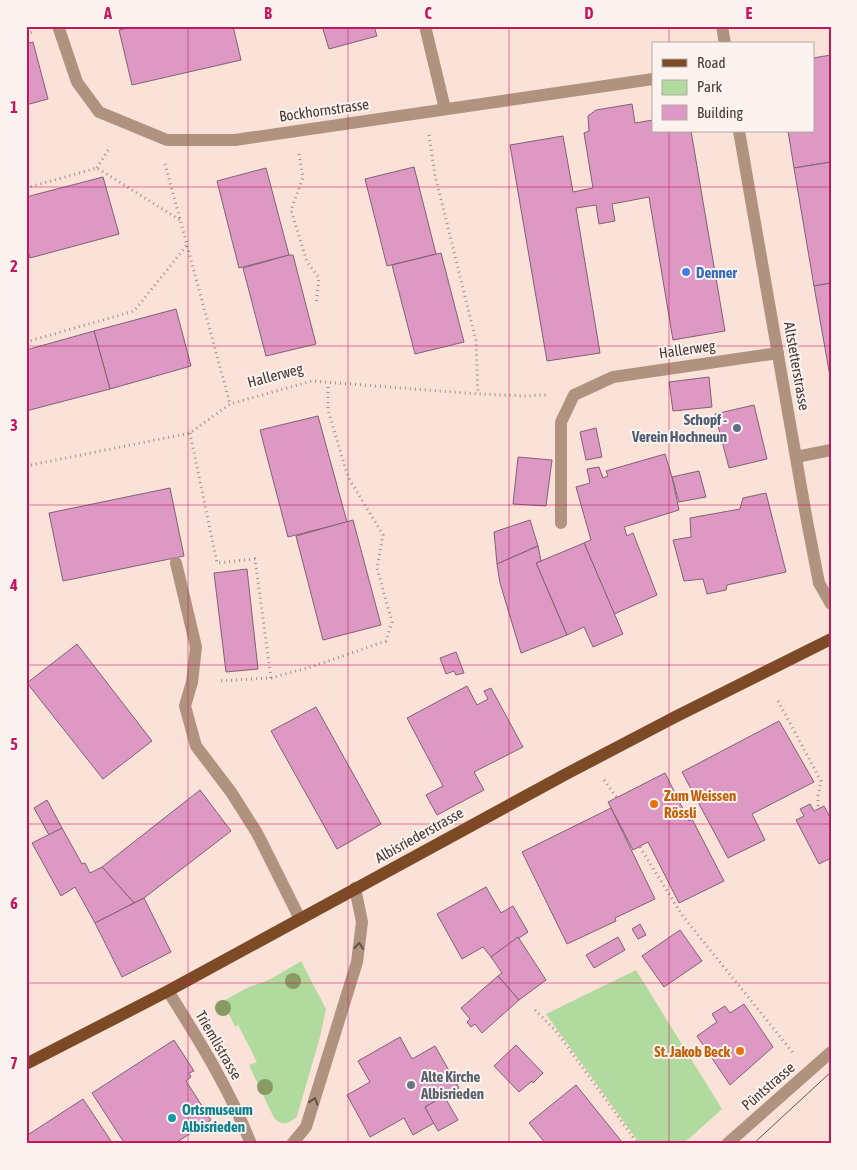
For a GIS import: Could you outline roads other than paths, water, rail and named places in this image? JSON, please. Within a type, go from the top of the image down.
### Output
[{"type":"main road","name":"Albisriederstrasse","points":[[26,1064],[168,991],[594,759],[831,639]]},
{"type":"street","name":"Bockhornstrasse","points":[[58,26],[77,82],[99,112],[167,140],[235,140],[652,79]]},
{"type":"street","points":[[425,26],[445,109]]},
{"type":"street","points":[[722,26],[724,42]]},
{"type":"street","name":"Altstetterstrasse","points":[[740,132],[819,583],[831,604]]},
{"type":"street","name":"Hallerweg","points":[[561,523],[561,422],[574,395],[612,377],[778,353]]},
{"type":"street","points":[[796,457],[831,450]]},
{"type":"street","points":[[176,563],[196,647],[192,682],[185,706],[196,746],[231,792],[257,833],[300,919]]},
{"type":"street","points":[[292,1144],[306,1127],[357,962],[362,922],[355,888]]},
{"type":"street","name":"Triemlistrasse","points":[[168,991],[202,1046],[241,1118],[251,1144]]},
{"type":"street","name":"Püntstrasse","points":[[728,1143],[831,1052]]},
{"type":"tram line","points":[[753,1144],[831,1072]]},
{"type":"place","name":"Denner","points":[[686,272]]},
{"type":"place","name":"Schopf - Verein Hochneun","points":[[737,428]]},
{"type":"place","name":"Zum Weissen Rössli","points":[[654,804]]},
{"type":"place","name":"St. Jakob Beck","points":[[740,1051]]},
{"type":"place","name":"Alte Kirche Albisrieden","points":[[411,1085]]},
{"type":"place","name":"Ortsmuseum Albisrieden","points":[[172,1118]]}]
